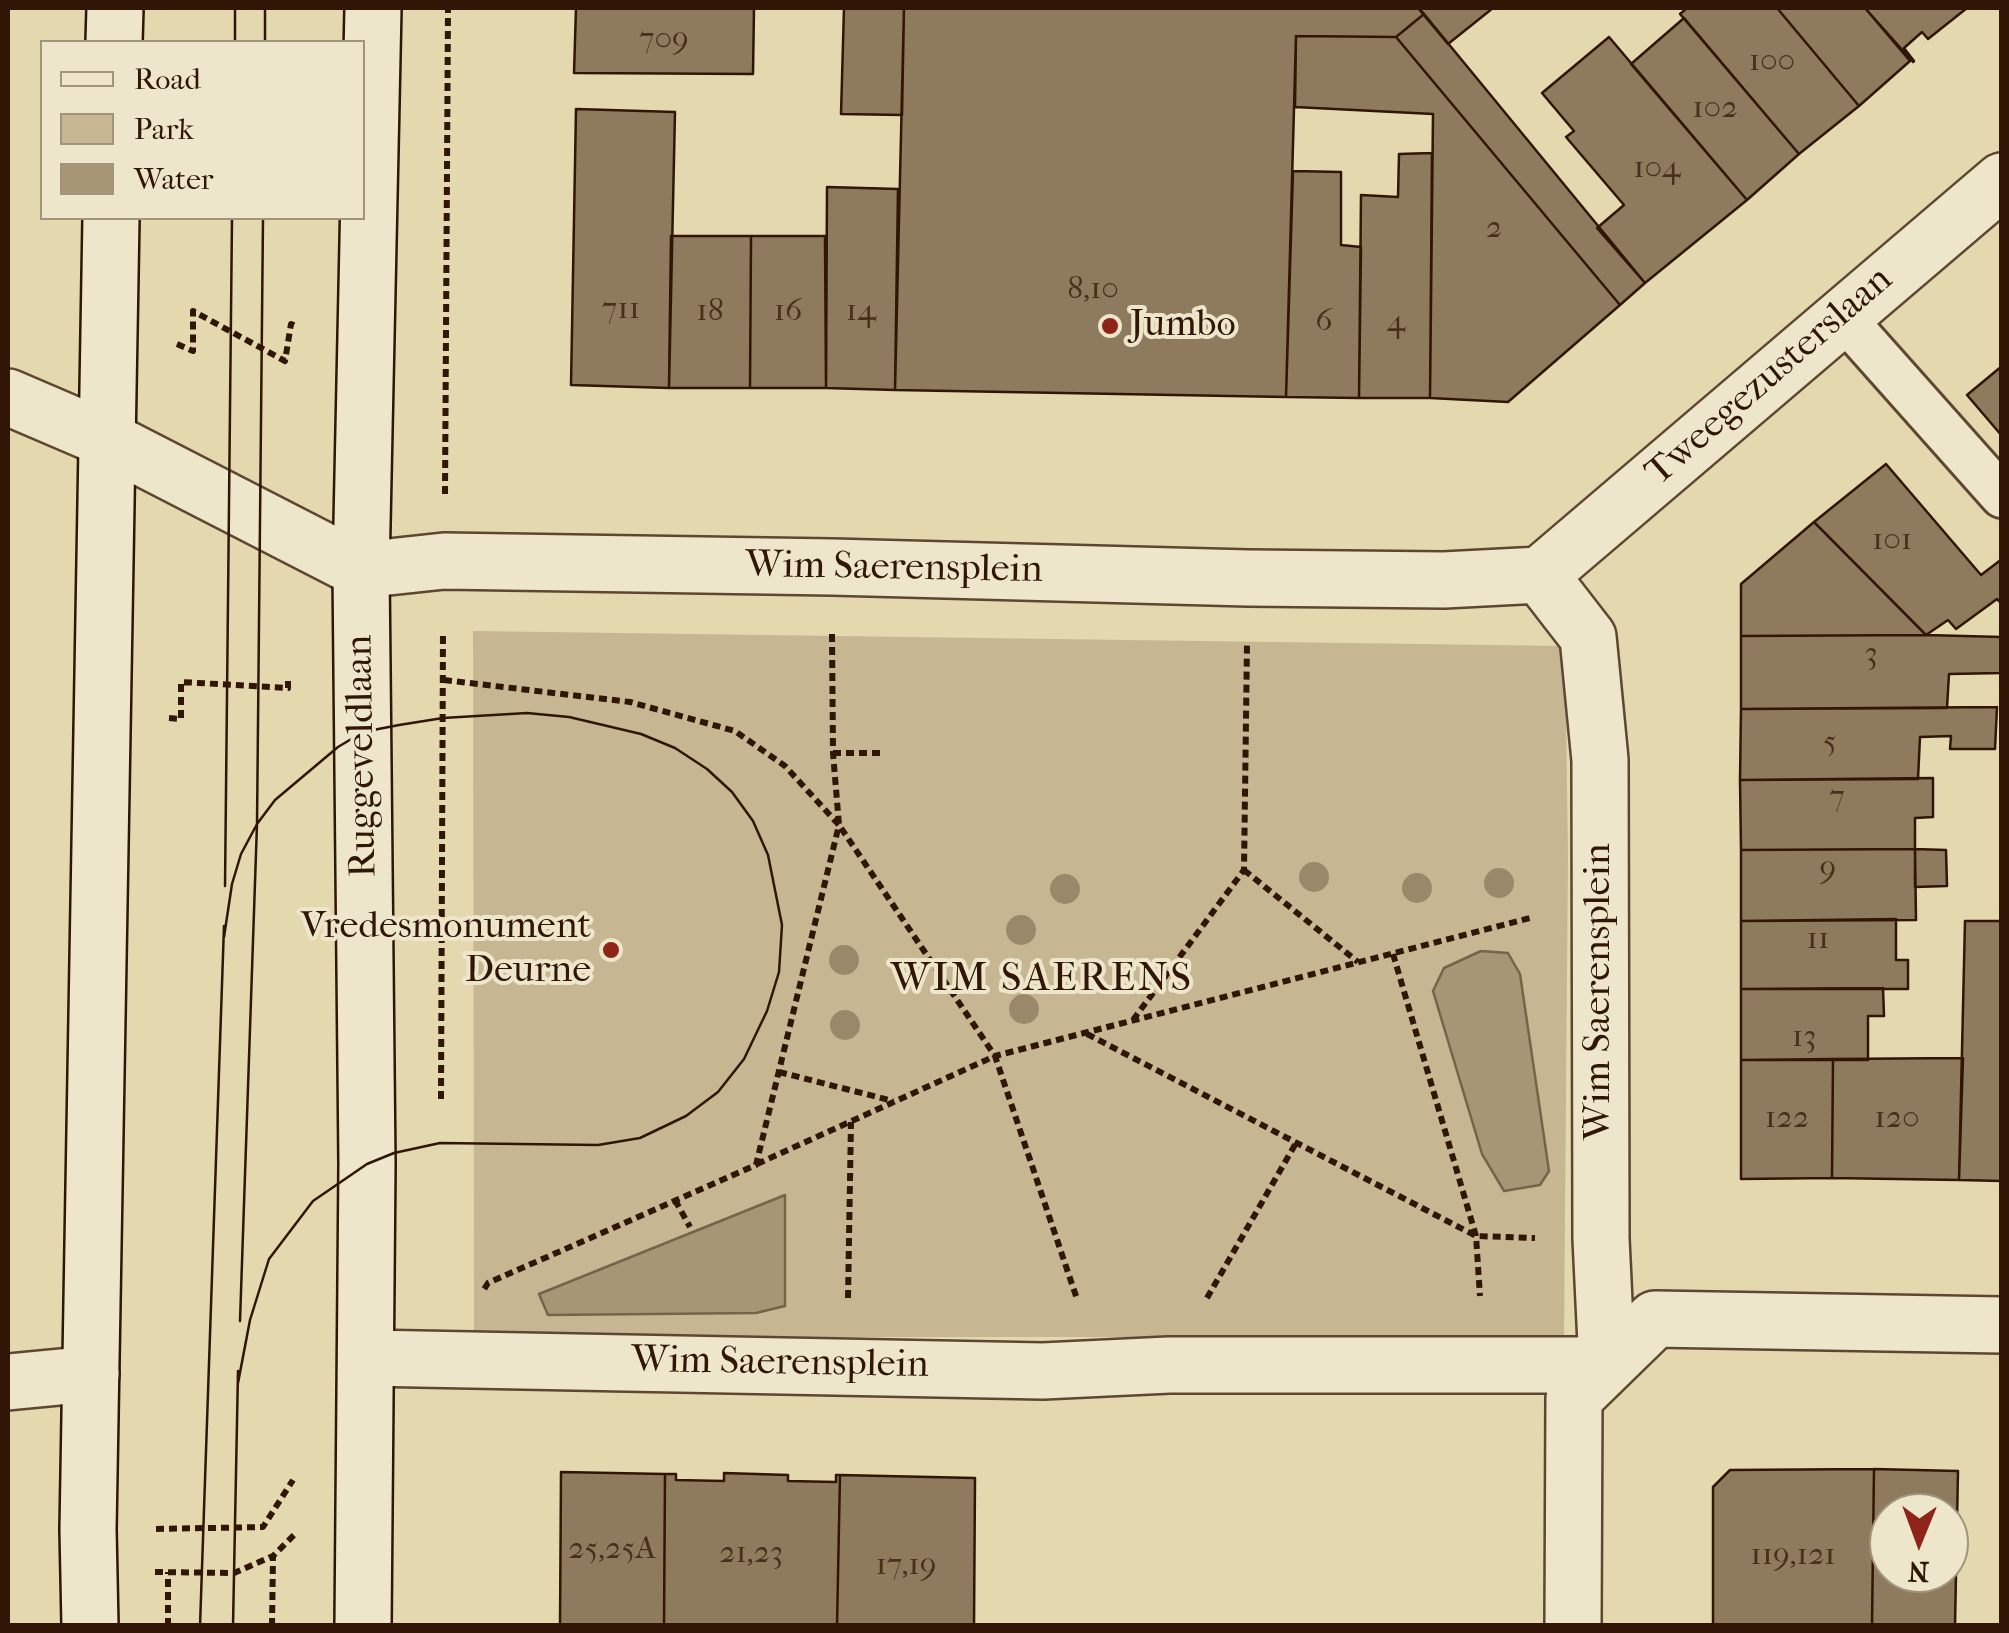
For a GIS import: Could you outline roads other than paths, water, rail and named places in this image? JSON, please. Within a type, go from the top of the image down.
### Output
[{"type":"street","points":[[114,40],[115,8]]},
{"type":"street","name":"Ruggeveldlaan","points":[[363,1626],[367,1358],[361,570],[373,8]]},
{"type":"street","name":"Tweegezusterslaan","points":[[1540,575],[2002,180]]},
{"type":"street","points":[[90,1626],[111,220]]},
{"type":"street","points":[[8,397],[106,439],[361,570]]},
{"type":"street","name":"Wim Saerensplein","points":[[361,570],[444,561],[1248,578],[1444,580],[1540,575],[1588,637],[1600,760],[1601,1240],[1607,1365],[1168,1365],[1043,1371],[847,1364],[367,1358]]},
{"type":"street","points":[[1573,1626],[1574,1398],[1654,1319],[2002,1325]]},
{"type":"street","points":[[8,1382],[91,1374]]},
{"type":"lane","points":[[1841,316],[2002,496]]},
{"type":"water","points":[[1481,951],[1508,953],[1520,974],[1549,1171],[1540,1185],[1504,1191],[1482,1154],[1433,991],[1444,968]]},
{"type":"water","points":[[785,1195],[785,1306],[756,1313],[548,1315],[539,1294]]},
{"type":"tram line","points":[[235,8],[235,40]]},
{"type":"tram line","points":[[265,8],[265,40]]},
{"type":"tram line","points":[[225,886],[232,220]]},
{"type":"tram line","points":[[240,1321],[257,824],[263,220]]},
{"type":"tram line","points":[[224,937],[232,884],[241,854],[257,824],[275,800],[338,747],[363,732],[399,725],[527,713],[569,717],[641,734],[675,748],[707,769],[732,792],[753,821],[768,855],[782,925],[779,972],[767,1011],[744,1059],[718,1092],[686,1116],[640,1138],[598,1145],[440,1143],[394,1153],[367,1164],[313,1201],[269,1259],[250,1320],[238,1383]]},
{"type":"tram line","points":[[200,1626],[224,926]]},
{"type":"tram line","points":[[233,1626],[238,1371]]},
{"type":"place","name":"Jumbo","points":[[1110,326]]},
{"type":"place","name":"Vredesmonument Deurne","points":[[611,950]]},
{"type":"district","name":"WIM SAERENS","points":[[1042,980]]}]
